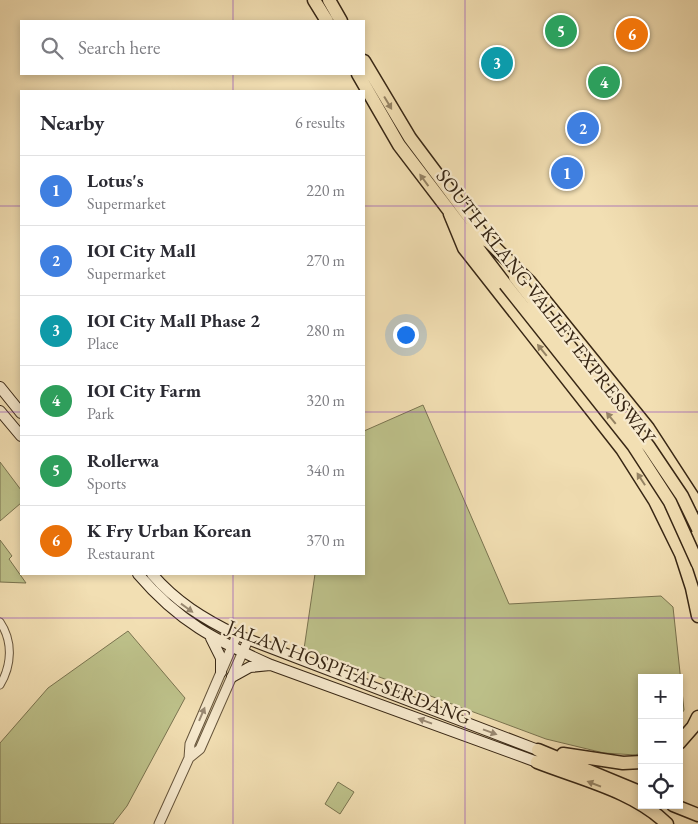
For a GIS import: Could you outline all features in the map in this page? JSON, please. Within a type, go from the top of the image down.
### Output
[{"type":"highway","points":[[318,2],[327,20]]},
{"type":"highway","points":[[318,2],[340,20]]},
{"type":"highway","name":"SOUTH KLANG VALLEY EXPRESSWAY","points":[[365,63],[410,138],[482,235],[510,280],[633,445],[670,502],[698,564]]},
{"type":"highway","name":"SOUTH KLANG VALLEY EXPRESSWAY","points":[[359,75],[399,145],[450,214],[510,280],[649,446],[682,496],[698,529]]},
{"type":"highway","points":[[450,214],[464,248],[622,449],[668,525],[692,588],[698,616]]},
{"type":"highway","points":[[482,235],[512,262],[564,323],[648,428],[674,465],[698,506]]},
{"type":"highway","points":[[674,465],[698,485]]},
{"type":"highway","points":[[683,738],[693,727],[698,717]]},
{"type":"highway","points":[[537,756],[623,764],[638,762]]},
{"type":"highway","points":[[537,756],[638,791]]},
{"type":"highway","points":[[537,756],[630,798],[659,816],[667,824]]},
{"type":"highway","points":[[682,809],[698,816]]},
{"type":"main road","points":[[0,387],[20,412]]},
{"type":"main road","points":[[0,411],[20,435]]},
{"type":"main road","name":"JALAN HOSPITAL SERDANG","points":[[139,575],[173,610],[210,636],[232,648],[271,665],[537,756]]},
{"type":"main road","name":"JALAN HOSPITAL SERDANG","points":[[153,575],[187,607],[237,636],[537,756]]},
{"type":"main road","points":[[210,636],[221,658],[221,672]]},
{"type":"main road","points":[[232,677],[250,667],[271,665]]},
{"type":"street","points":[[668,525],[698,506]]},
{"type":"street","points":[[668,525],[698,519]]},
{"type":"street","points":[[0,622],[5,630],[10,650],[5,676],[0,685]]},
{"type":"street","points":[[190,758],[190,744],[237,636]]},
{"type":"street","points":[[160,824],[190,758],[200,748],[248,640]]},
{"type":"green space","points":[[423,405],[509,604],[661,596],[673,607],[680,674],[638,674],[638,754],[636,755],[604,753],[546,739],[304,649],[315,575],[365,575],[365,431]]},
{"type":"green space","points":[[0,462],[20,489],[20,504],[0,521]]},
{"type":"green space","points":[[0,540],[12,556],[9,559],[26,583],[0,582]]},
{"type":"green space","points":[[128,631],[185,698],[127,806],[113,824],[0,824],[0,743],[48,688]]},
{"type":"green space","points":[[338,782],[354,792],[340,814],[325,804]]},
{"type":"place","name":"Rollerwa","points":[[561,31]]},
{"type":"place","name":"K Fry Urban Korean","points":[[632,34]]},
{"type":"place","name":"IOI City Mall Phase 2","points":[[497,63]]},
{"type":"place","name":"IOI City Farm","points":[[604,82]]},
{"type":"place","name":"IOI City Mall","points":[[583,128]]},
{"type":"place","name":"Lotus's","points":[[567,173]]}]
